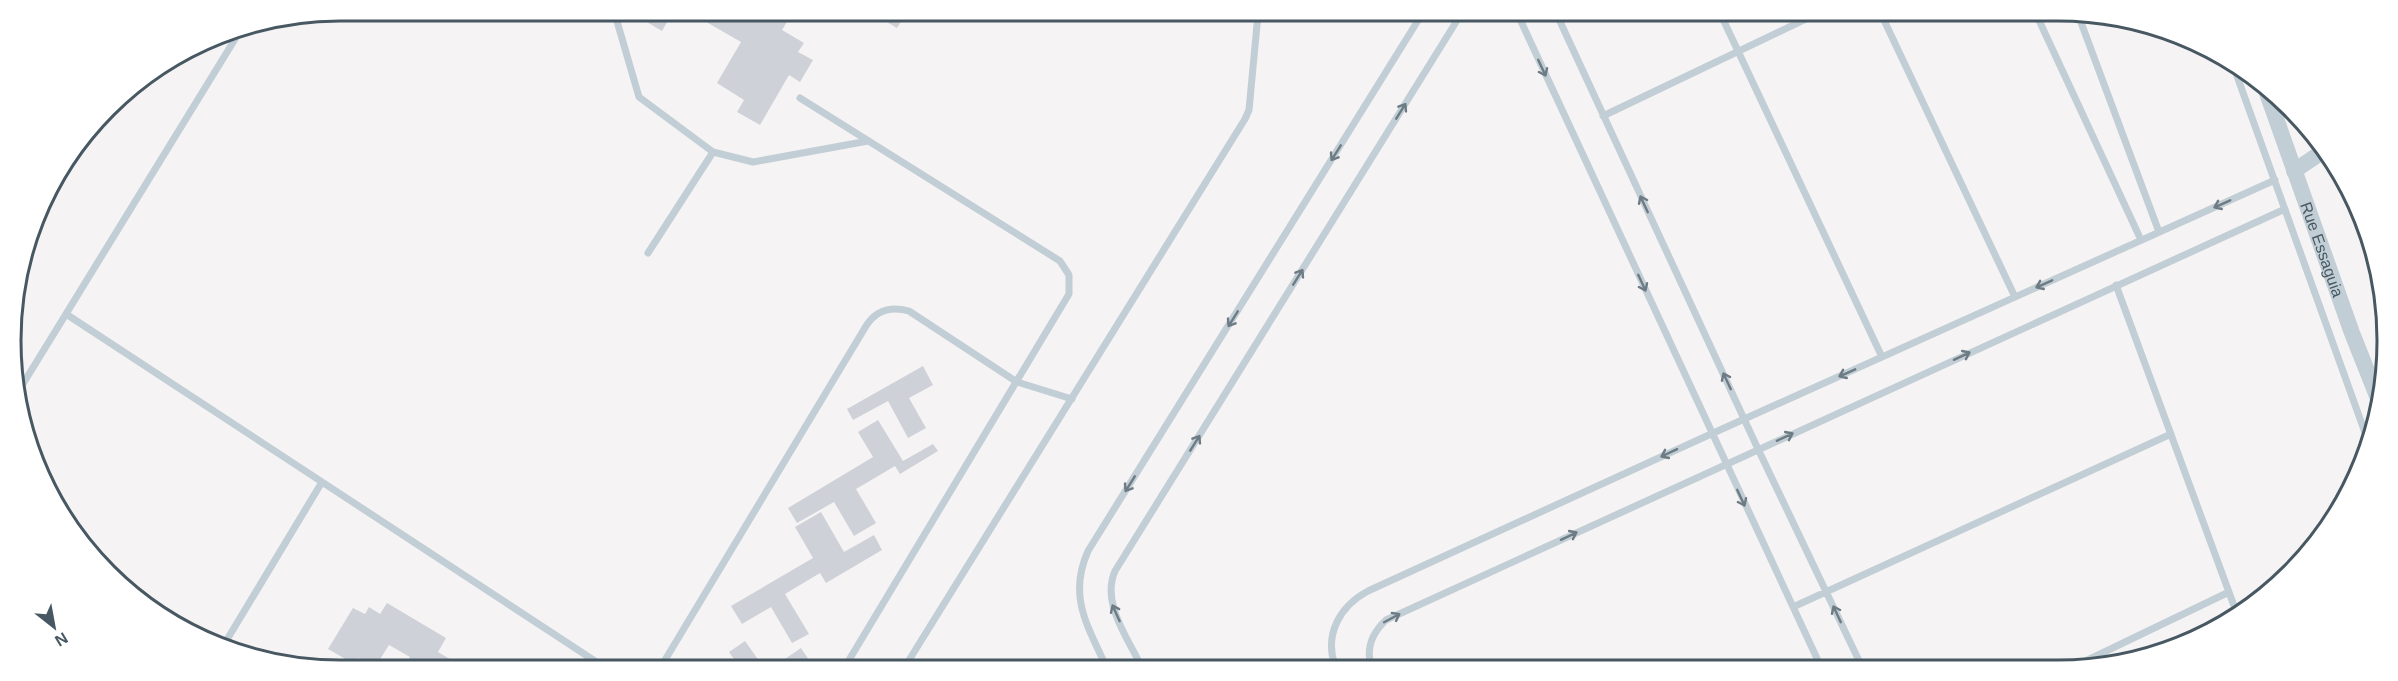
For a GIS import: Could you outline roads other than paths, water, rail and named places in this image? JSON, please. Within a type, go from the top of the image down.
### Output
[{"type":"street","name":"Rue Essaguia","points":[[2270,102],[2373,386]]},
{"type":"street","points":[[2294,171],[2317,155]]},
{"type":"lane","points":[[617,21],[639,97],[713,152],[753,162],[868,141]]},
{"type":"lane","points":[[909,660],[1245,119],[1249,110],[1257,21]]},
{"type":"lane","points":[[1103,660],[1081,608],[1079,581],[1088,551],[1418,21]]},
{"type":"lane","points":[[1138,660],[1112,605],[1111,587],[1115,571],[1457,21]]},
{"type":"lane","points":[[1521,21],[1818,660]]},
{"type":"lane","points":[[1560,21],[1859,660]]},
{"type":"lane","points":[[1724,21],[1882,357]]},
{"type":"lane","points":[[1603,116],[1802,21]]},
{"type":"lane","points":[[1884,21],[2015,297]]},
{"type":"lane","points":[[2039,21],[2141,240]]},
{"type":"lane","points":[[2081,22],[2159,232]]},
{"type":"lane","points":[[24,382],[234,39]]},
{"type":"lane","points":[[2237,77],[2364,430]]},
{"type":"lane","points":[[800,98],[1060,261],[1070,275],[1069,294],[849,660]]},
{"type":"lane","points":[[648,254],[713,152]]},
{"type":"lane","points":[[1333,660],[1331,651],[1333,630],[1343,611],[1358,596],[1744,418],[2275,180]]},
{"type":"lane","points":[[1371,660],[1370,644],[1379,627],[1386,620],[2285,209]]},
{"type":"lane","points":[[2116,285],[2234,606]]},
{"type":"lane","points":[[665,660],[866,326],[875,316],[894,308],[909,311],[1017,382],[1072,399]]},
{"type":"lane","points":[[66,315],[593,660]]},
{"type":"lane","points":[[1793,607],[2171,434]]},
{"type":"lane","points":[[227,639],[321,482]]},
{"type":"lane","points":[[2093,658],[2229,592]]}]
